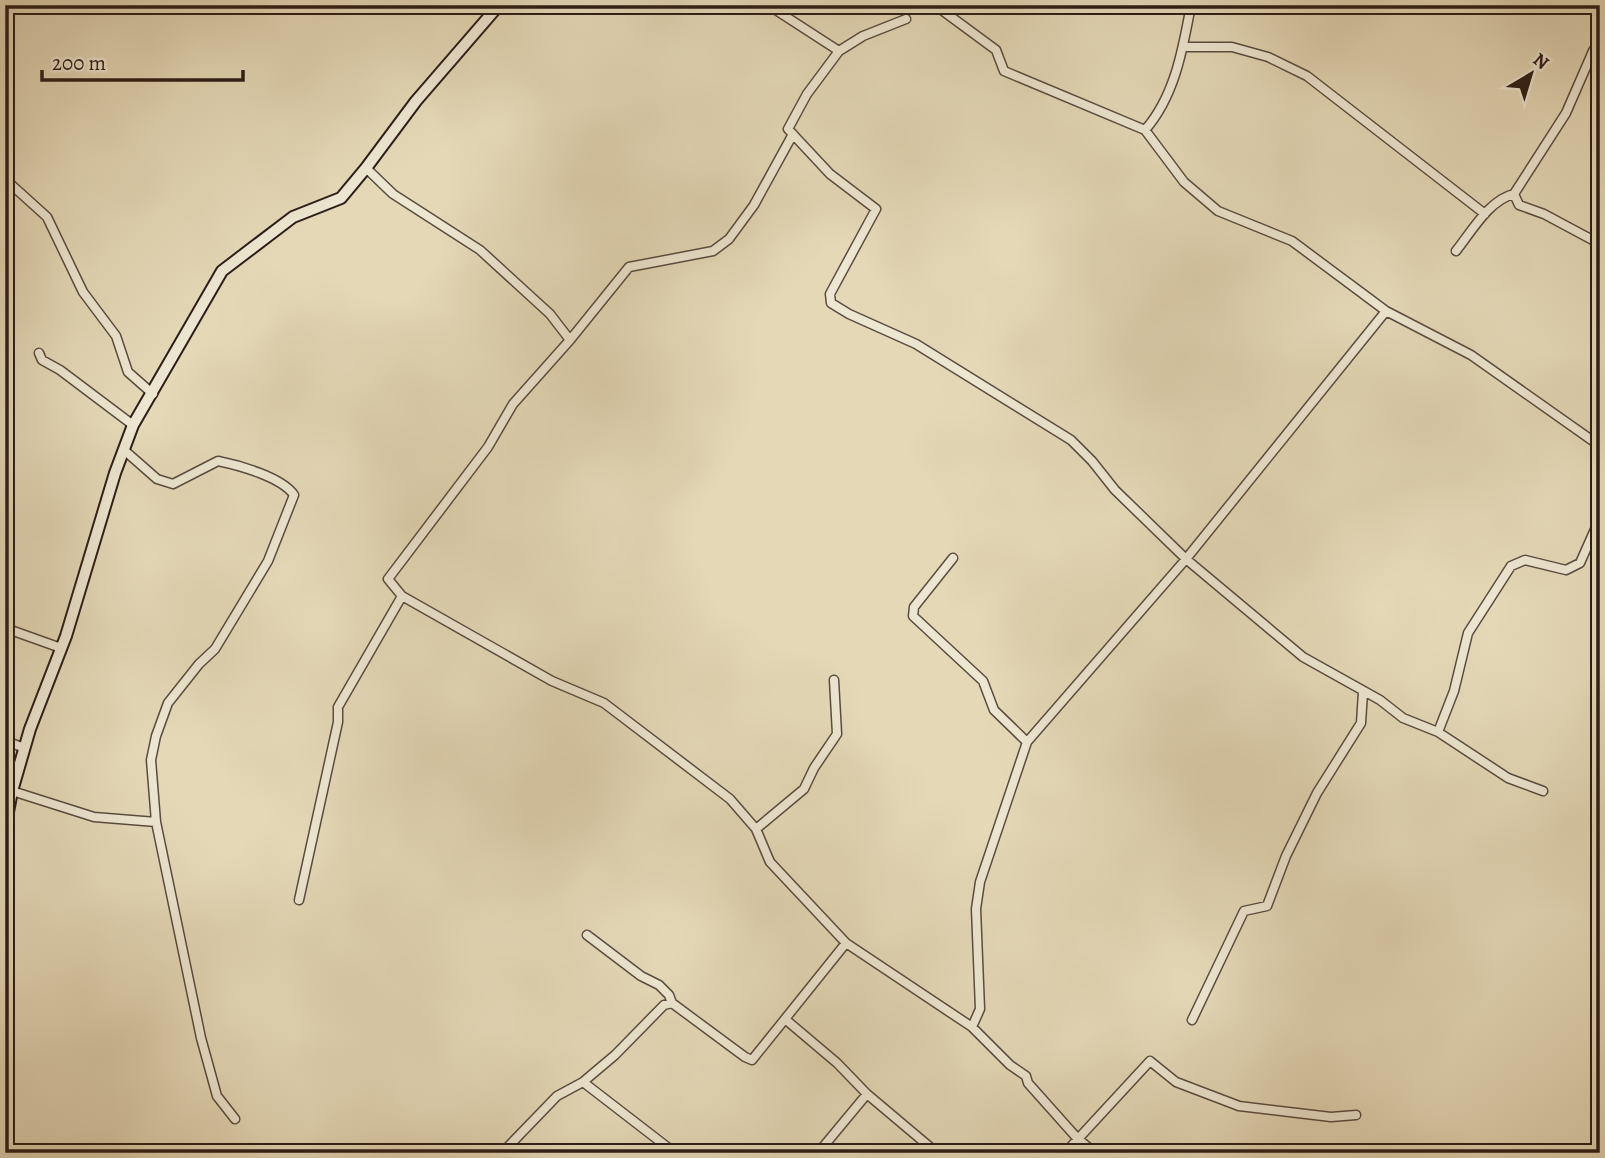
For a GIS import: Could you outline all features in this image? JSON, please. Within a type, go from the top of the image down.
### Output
[{"type":"street","points":[[5,828],[12,791],[25,748],[61,648],[115,473],[133,425],[222,271],[293,217],[341,198],[416,101],[499,5]]},
{"type":"street","points":[[768,5],[839,51]]},
{"type":"street","points":[[935,5],[996,50],[1004,71],[1145,130],[1184,182],[1218,211],[1292,241],[1386,311],[1471,355],[1600,446]]},
{"type":"street","points":[[1145,130],[1158,115],[1176,71],[1191,5]]},
{"type":"street","points":[[906,19],[863,36],[839,51],[801,105],[788,129],[830,174],[876,209],[830,294],[831,303],[916,344],[1071,440],[1115,490],[1186,559],[1303,657],[1380,700],[1403,718],[1438,732],[1508,778],[1543,791]]},
{"type":"street","points":[[1456,251],[1485,214],[1503,197],[1514,194],[1566,113],[1593,51],[1600,42]]},
{"type":"street","points":[[1183,47],[1232,47],[1268,57],[1307,76],[1485,214]]},
{"type":"street","points":[[793,134],[754,205],[729,239],[713,251],[629,267],[570,340],[513,404],[488,447],[388,579],[402,596],[552,681],[604,703],[730,799],[756,829],[770,862],[846,943],[972,1027],[1010,1065],[1026,1076],[1028,1083],[1077,1138],[1095,1153]]},
{"type":"street","points":[[366,168],[393,194],[480,250],[550,314],[570,340]]},
{"type":"street","points":[[5,179],[47,217],[83,292],[116,335],[128,372],[153,394]]},
{"type":"street","points":[[1514,194],[1519,205],[1544,214],[1600,244]]},
{"type":"street","points":[[972,1027],[980,1009],[976,908],[980,882],[1027,742],[1186,559],[1386,311]]},
{"type":"street","points":[[39,353],[42,360],[60,370],[133,425]]},
{"type":"street","points":[[124,450],[157,479],[173,484],[218,461],[270,478],[291,490],[294,495],[268,561],[215,649],[199,664],[168,704],[156,736],[151,760],[156,822],[204,1053],[217,1096],[235,1119]]},
{"type":"street","points":[[1438,732],[1454,691],[1468,634],[1511,566],[1525,560],[1566,570],[1580,563],[1600,518]]},
{"type":"street","points":[[953,558],[914,607],[913,615],[983,681],[994,710],[1027,742]]},
{"type":"street","points":[[299,900],[338,722],[338,707],[402,596]]},
{"type":"street","points":[[5,628],[61,648]]},
{"type":"street","points":[[756,829],[804,789],[814,768],[837,734],[834,680]]},
{"type":"street","points":[[1192,1020],[1244,911],[1267,906],[1286,856],[1317,793],[1362,723],[1363,692]]},
{"type":"street","points":[[5,741],[25,748]]},
{"type":"street","points":[[12,791],[94,817],[156,822]]},
{"type":"street","points":[[587,935],[641,976],[659,985],[669,995],[672,1003],[752,1060],[846,943]]},
{"type":"street","points":[[502,1153],[557,1096],[583,1082],[657,1012],[672,1003]]},
{"type":"street","points":[[785,1019],[937,1153]]},
{"type":"street","points":[[1065,1153],[1150,1061],[1176,1082],[1239,1106],[1331,1117],[1356,1115]]},
{"type":"street","points":[[583,1082],[675,1153]]},
{"type":"street","points":[[818,1153],[867,1094]]}]
